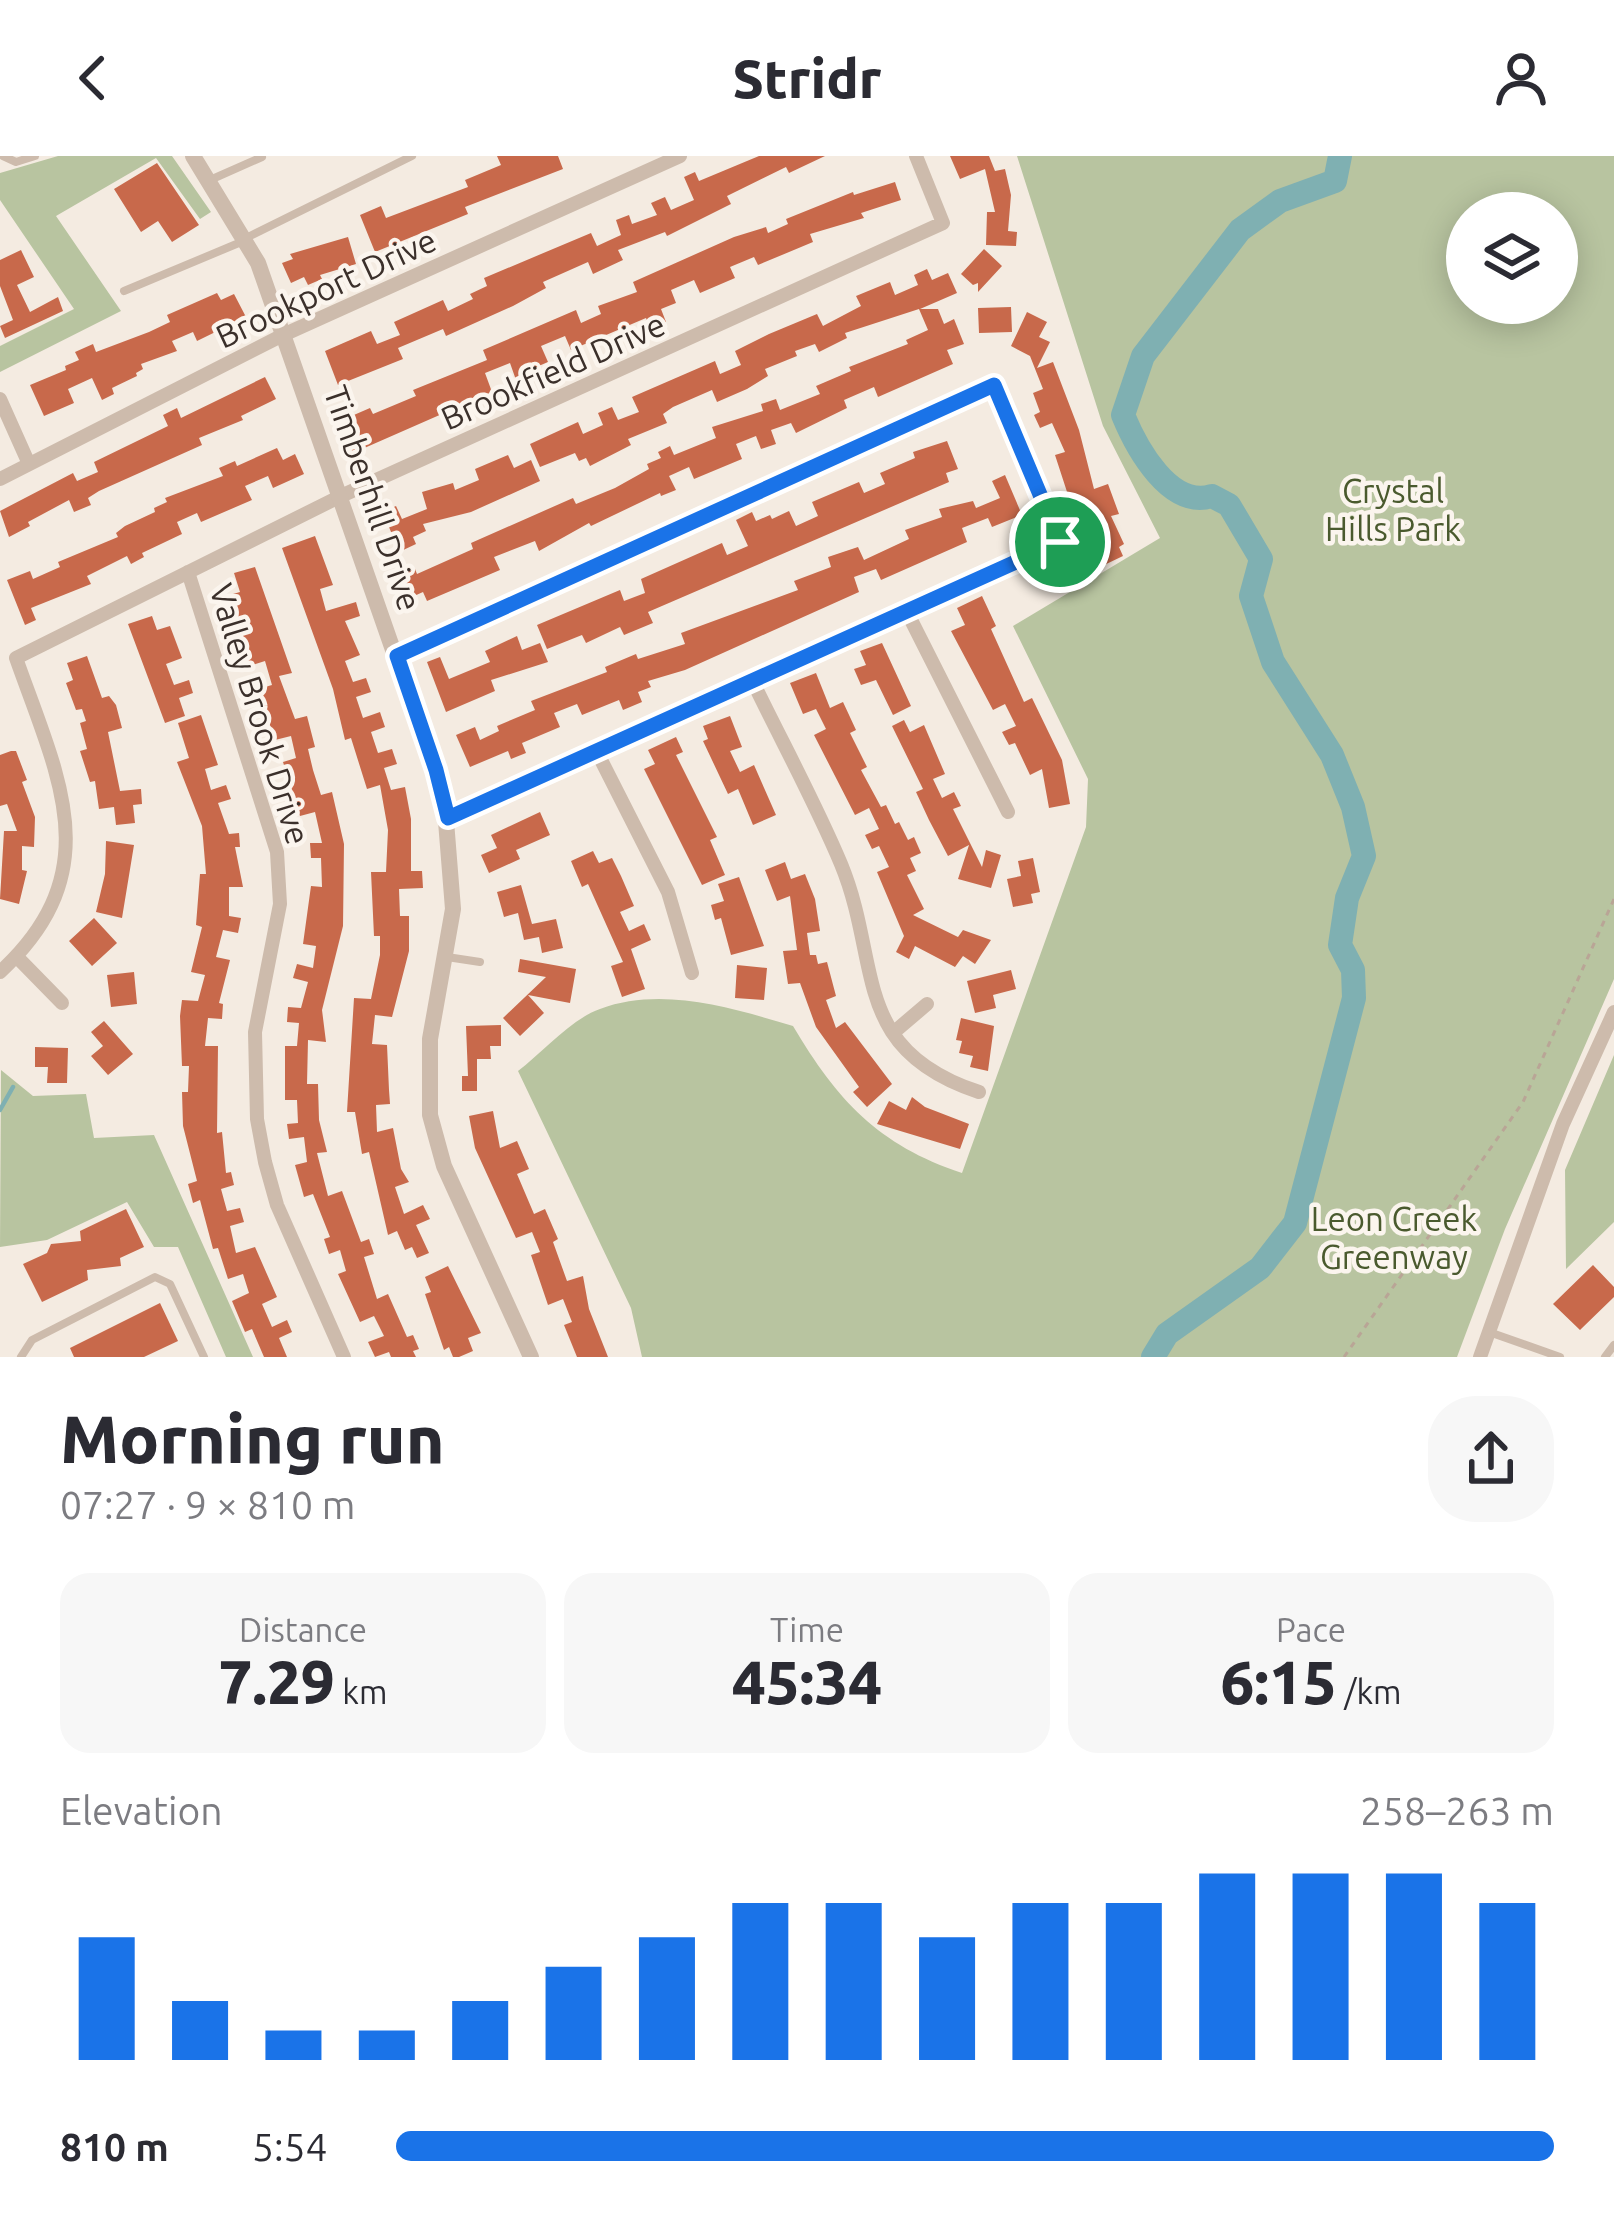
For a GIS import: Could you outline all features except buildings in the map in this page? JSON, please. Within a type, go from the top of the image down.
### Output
[{"type":"street","name":"Timberhill Drive","points":[[193,156],[247,239],[436,770],[448,818],[454,879],[447,957],[430,1039],[430,1115],[444,1166],[530,1357]]},
{"type":"street","name":"Brookport Drive","points":[[0,479],[284,335],[680,156]]},
{"type":"street","name":"Brookfield Drive","points":[[17,957],[57,897],[65,867],[68,819],[63,790],[16,658],[341,496],[943,224],[916,156]]},
{"type":"street","points":[[397,656],[994,385],[1079,583]]},
{"type":"street","points":[[0,399],[29,464]]},
{"type":"street","points":[[448,818],[1060,542]]},
{"type":"street","name":"Valley Brook Drive","points":[[188,572],[278,852],[280,904],[255,1032],[254,1076],[265,1162],[277,1204],[344,1357]]},
{"type":"street","points":[[907,612],[1008,812]]},
{"type":"street","points":[[753,682],[843,870],[870,989],[893,1033],[929,1069],[979,1092]]},
{"type":"street","points":[[598,752],[668,892],[692,973]]},
{"type":"street","points":[[0,972],[17,957],[62,1003]]},
{"type":"street","points":[[893,1033],[927,1004]]},
{"type":"street","points":[[1480,1357],[1563,1124],[1614,1012]]},
{"type":"lane","points":[[3,156],[16,161],[35,156]]},
{"type":"lane","points":[[124,291],[247,239],[412,156]]},
{"type":"lane","points":[[209,181],[262,157]]},
{"type":"lane","points":[[447,957],[480,962]]},
{"type":"lane","points":[[21,1357],[32,1340],[155,1277],[170,1284],[204,1357]]},
{"type":"lane","points":[[1490,1332],[1560,1357]]},
{"type":"lane","points":[[1605,1357],[1614,1345]]},
{"type":"path","points":[[1344,1357],[1523,1102],[1614,899]]},
{"type":"green space","points":[[58,156],[172,156],[211,212],[200,219],[156,158],[56,216],[121,311],[0,372],[0,346],[74,309],[0,200],[0,173]]},
{"type":"green space","points":[[1017,156],[1614,156],[1614,979],[1505,1229],[1457,1357],[642,1357],[631,1308],[518,1071],[568,1028],[600,1009],[648,999],[721,1007],[793,1026],[826,1076],[862,1117],[906,1149],[962,1173],[1086,827],[1088,779],[1013,626],[1160,538],[1103,426]]},
{"type":"green space","points":[[1614,1055],[1614,1222],[1566,1269],[1565,1170]]},
{"type":"green space","points":[[1,1070],[33,1096],[86,1094],[94,1138],[154,1135],[253,1357],[226,1357],[178,1247],[154,1247],[127,1202],[47,1240],[0,1247]]},
{"type":"waterway","points":[[1153,1357],[1167,1334],[1260,1268],[1295,1223],[1354,998],[1353,970],[1340,945],[1347,898],[1364,856],[1353,807],[1332,755],[1273,662],[1251,596],[1261,559],[1229,505],[1212,496],[1182,494],[1157,473],[1123,415],[1143,356],[1240,230],[1280,201],[1335,181],[1340,156]]},
{"type":"waterway","points":[[0,1110],[13,1087]]},
{"type":"route","points":[[994,385],[1060,542],[448,818],[397,656],[994,385]]},
{"type":"park label","name":"Crystal Hills Park","points":[[1393,510]]},
{"type":"park label","name":"Leon Creek Greenway","points":[[1394,1238]]}]
